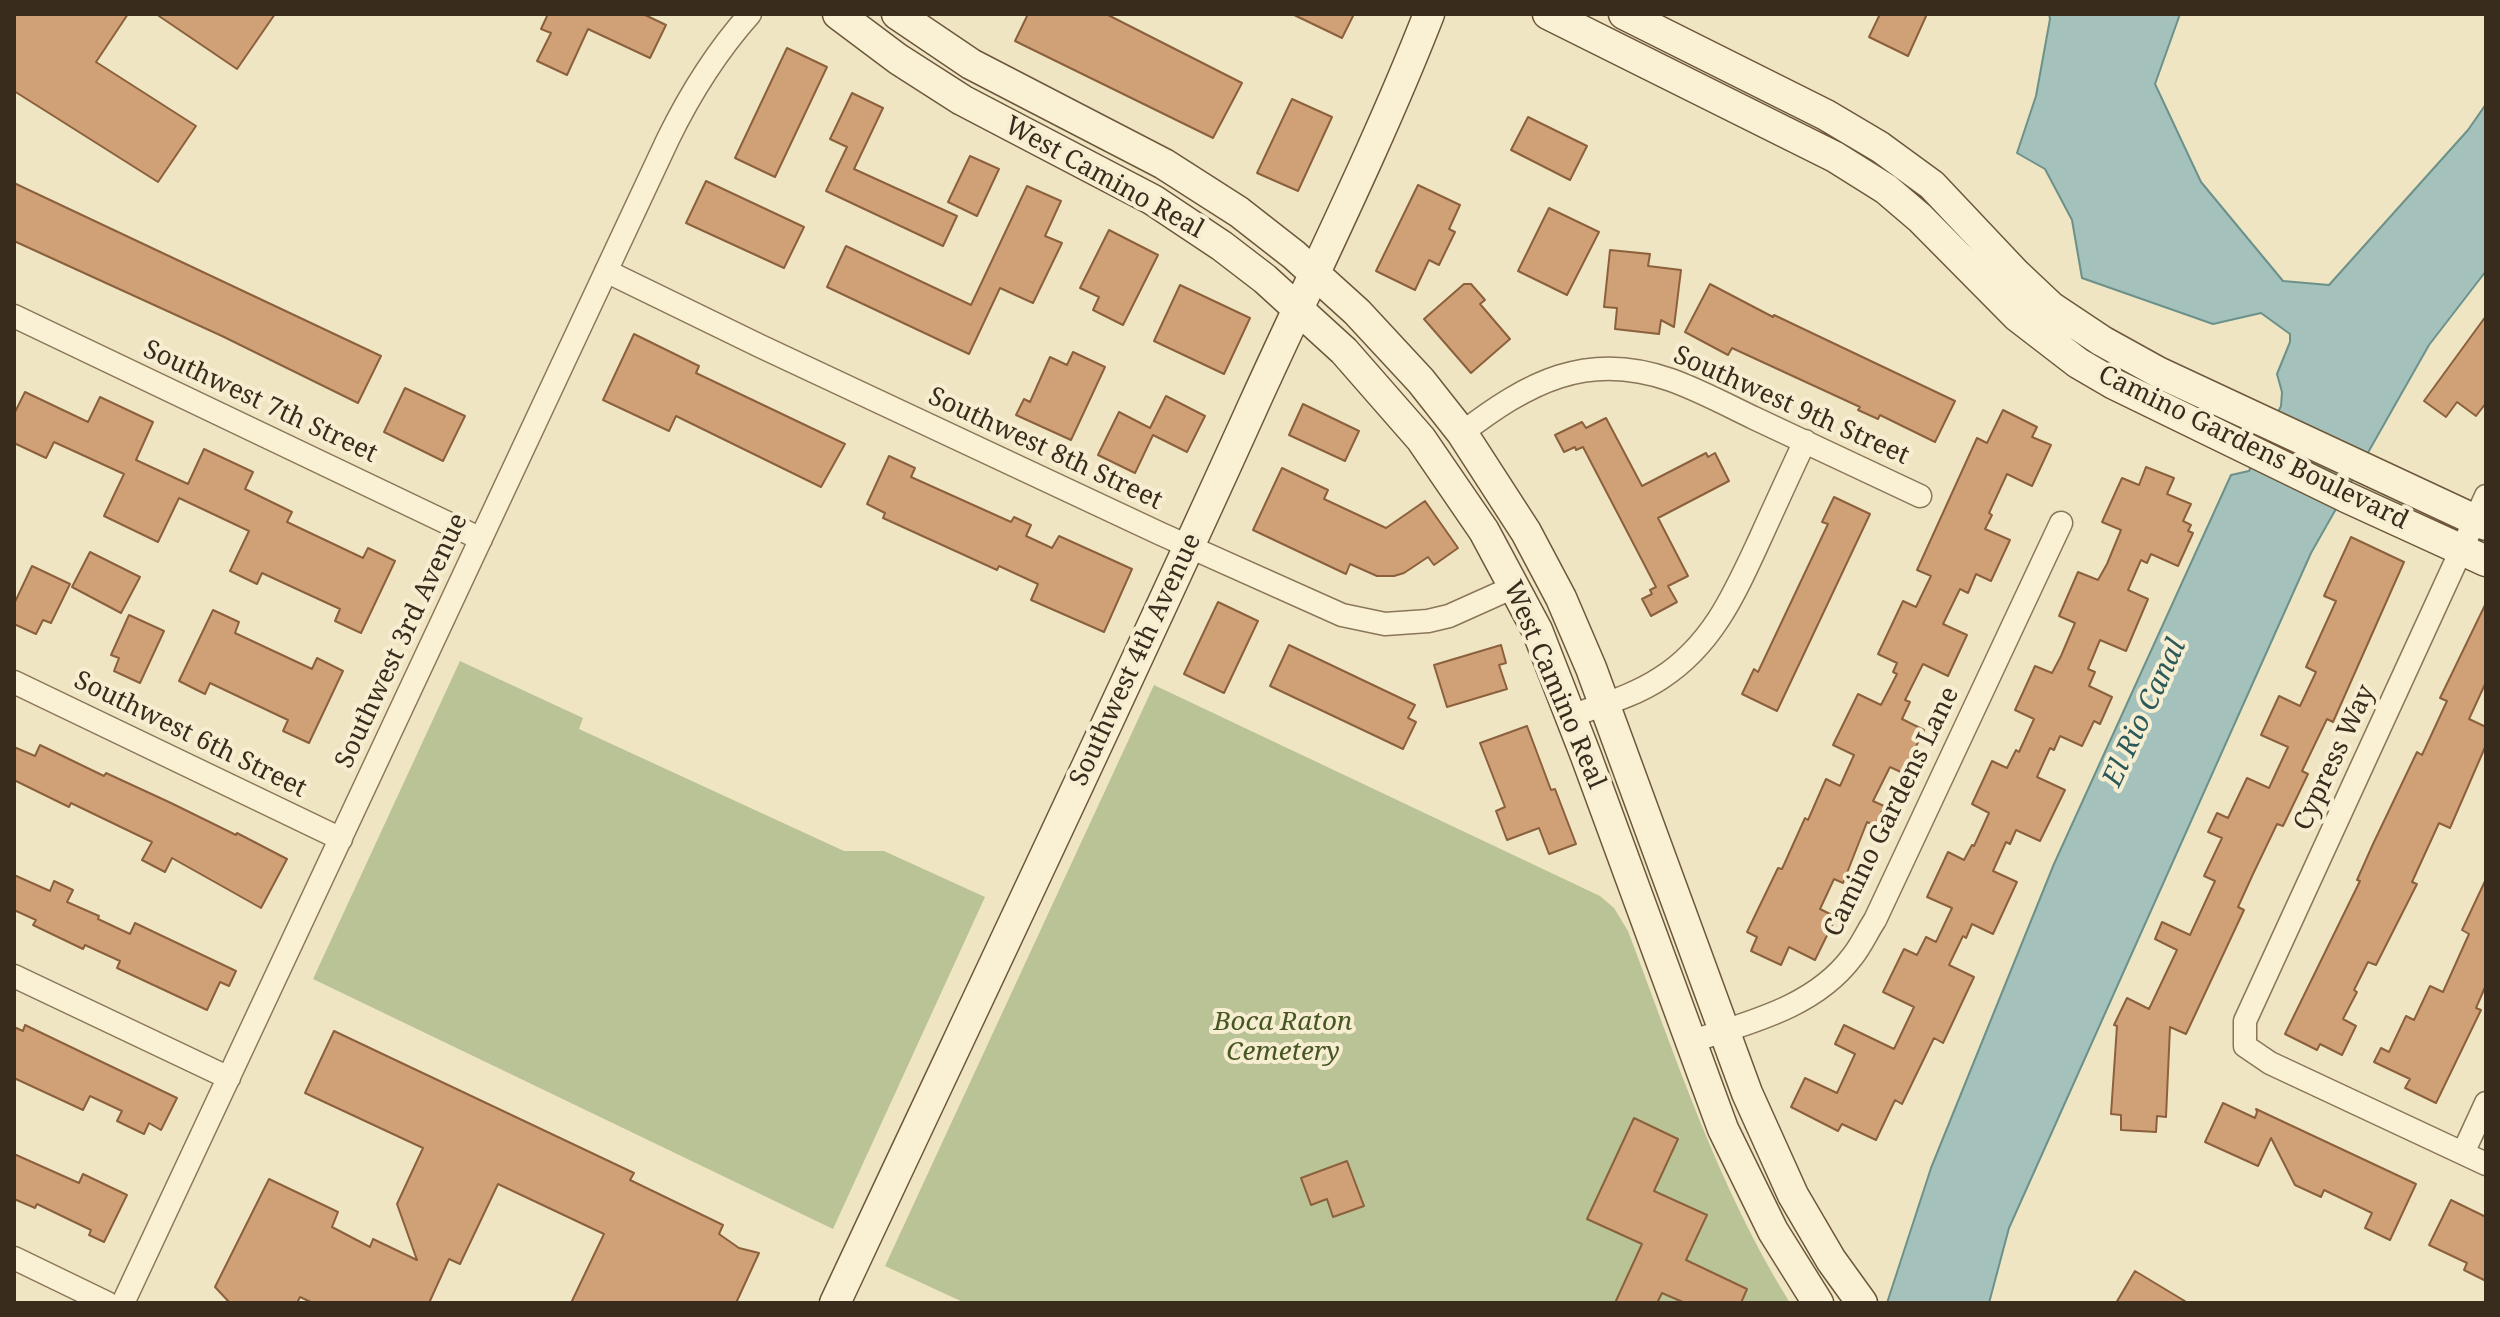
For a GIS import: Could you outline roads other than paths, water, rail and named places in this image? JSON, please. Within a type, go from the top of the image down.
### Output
[{"type":"street","name":"Southwest 3rd Avenue","points":[[123,1303],[686,104],[716,56],[750,14]]},
{"type":"street","name":"West Camino Real","points":[[838,14],[898,59],[962,100],[1106,174],[1184,220],[1246,264],[1299,308],[1353,360],[1421,439],[1464,499],[1516,586],[1542,642],[1738,1163],[1773,1231],[1818,1303]]},
{"type":"street","name":"West Camino Real","points":[[897,14],[949,50],[1004,82],[1164,164],[1239,212],[1315,273],[1389,345],[1462,433],[1507,500],[1545,565],[1577,634],[1747,1093],[1793,1195],[1831,1260],[1862,1303]]},
{"type":"street","name":"Southwest 4th Avenue","points":[[835,1303],[1190,547],[1393,106],[1429,14]]},
{"type":"street","name":"Camino Gardens Boulevard","points":[[1548,14],[1765,120],[1835,157],[1886,189],[1920,218],[2017,316],[2078,363],[2233,443],[2474,555]]},
{"type":"street","name":"Camino Gardens Boulevard","points":[[1623,14],[1826,115],[1880,147],[1932,185],[2051,307],[2130,357],[2364,468],[2482,514]]},
{"type":"street","points":[[1608,44],[1623,14]]},
{"type":"street","points":[[1765,120],[1779,94]]},
{"type":"street","name":"Southwest 8th Street","points":[[606,271],[1190,547],[1342,615],[1385,624],[1407,623],[1449,616],[1516,586]]},
{"type":"street","name":"Southwest 7th Street","points":[[14,316],[481,539]]},
{"type":"street","points":[[2114,384],[2130,357]]},
{"type":"street","name":"Southwest 9th Street","points":[[1462,433],[1497,406],[1536,384],[1579,371],[1602,369],[1647,373],[1669,379],[1920,496]]},
{"type":"street","points":[[1571,716],[1659,680],[1710,635],[1733,597],[1805,441]]},
{"type":"street","name":"Cypress Way","points":[[2463,1153],[2270,1063],[2245,1046],[2245,1021],[2474,555],[2482,514]]},
{"type":"street","name":"Camino Gardens Lane","points":[[1690,1042],[1765,1017],[1804,1000],[1831,980],[1852,958],[1875,920],[2061,523]]},
{"type":"street","name":"Southwest 6th Street","points":[[14,682],[341,839]]},
{"type":"street","points":[[14,976],[229,1078]]},
{"type":"street","points":[[2486,1103],[2463,1153],[2486,1164]]},
{"type":"street","points":[[14,1258],[107,1303]]},
{"type":"water","name":"El Rio Canal","points":[[2049,14],[2180,14],[2155,84],[2201,182],[2283,281],[2329,285],[2468,130],[2486,104],[2486,271],[2429,345],[2311,553],[2009,1228],[1989,1303],[1887,1303],[1931,1168],[2054,864],[2231,475],[2249,471],[2281,406],[2282,392],[2277,374],[2290,342],[2290,334],[2261,313],[2213,324],[2082,278],[2072,220],[2045,169],[2017,153],[2036,96]]},
{"type":"park label","name":"Boca Raton Cemetery","points":[[1283,1038]]}]
